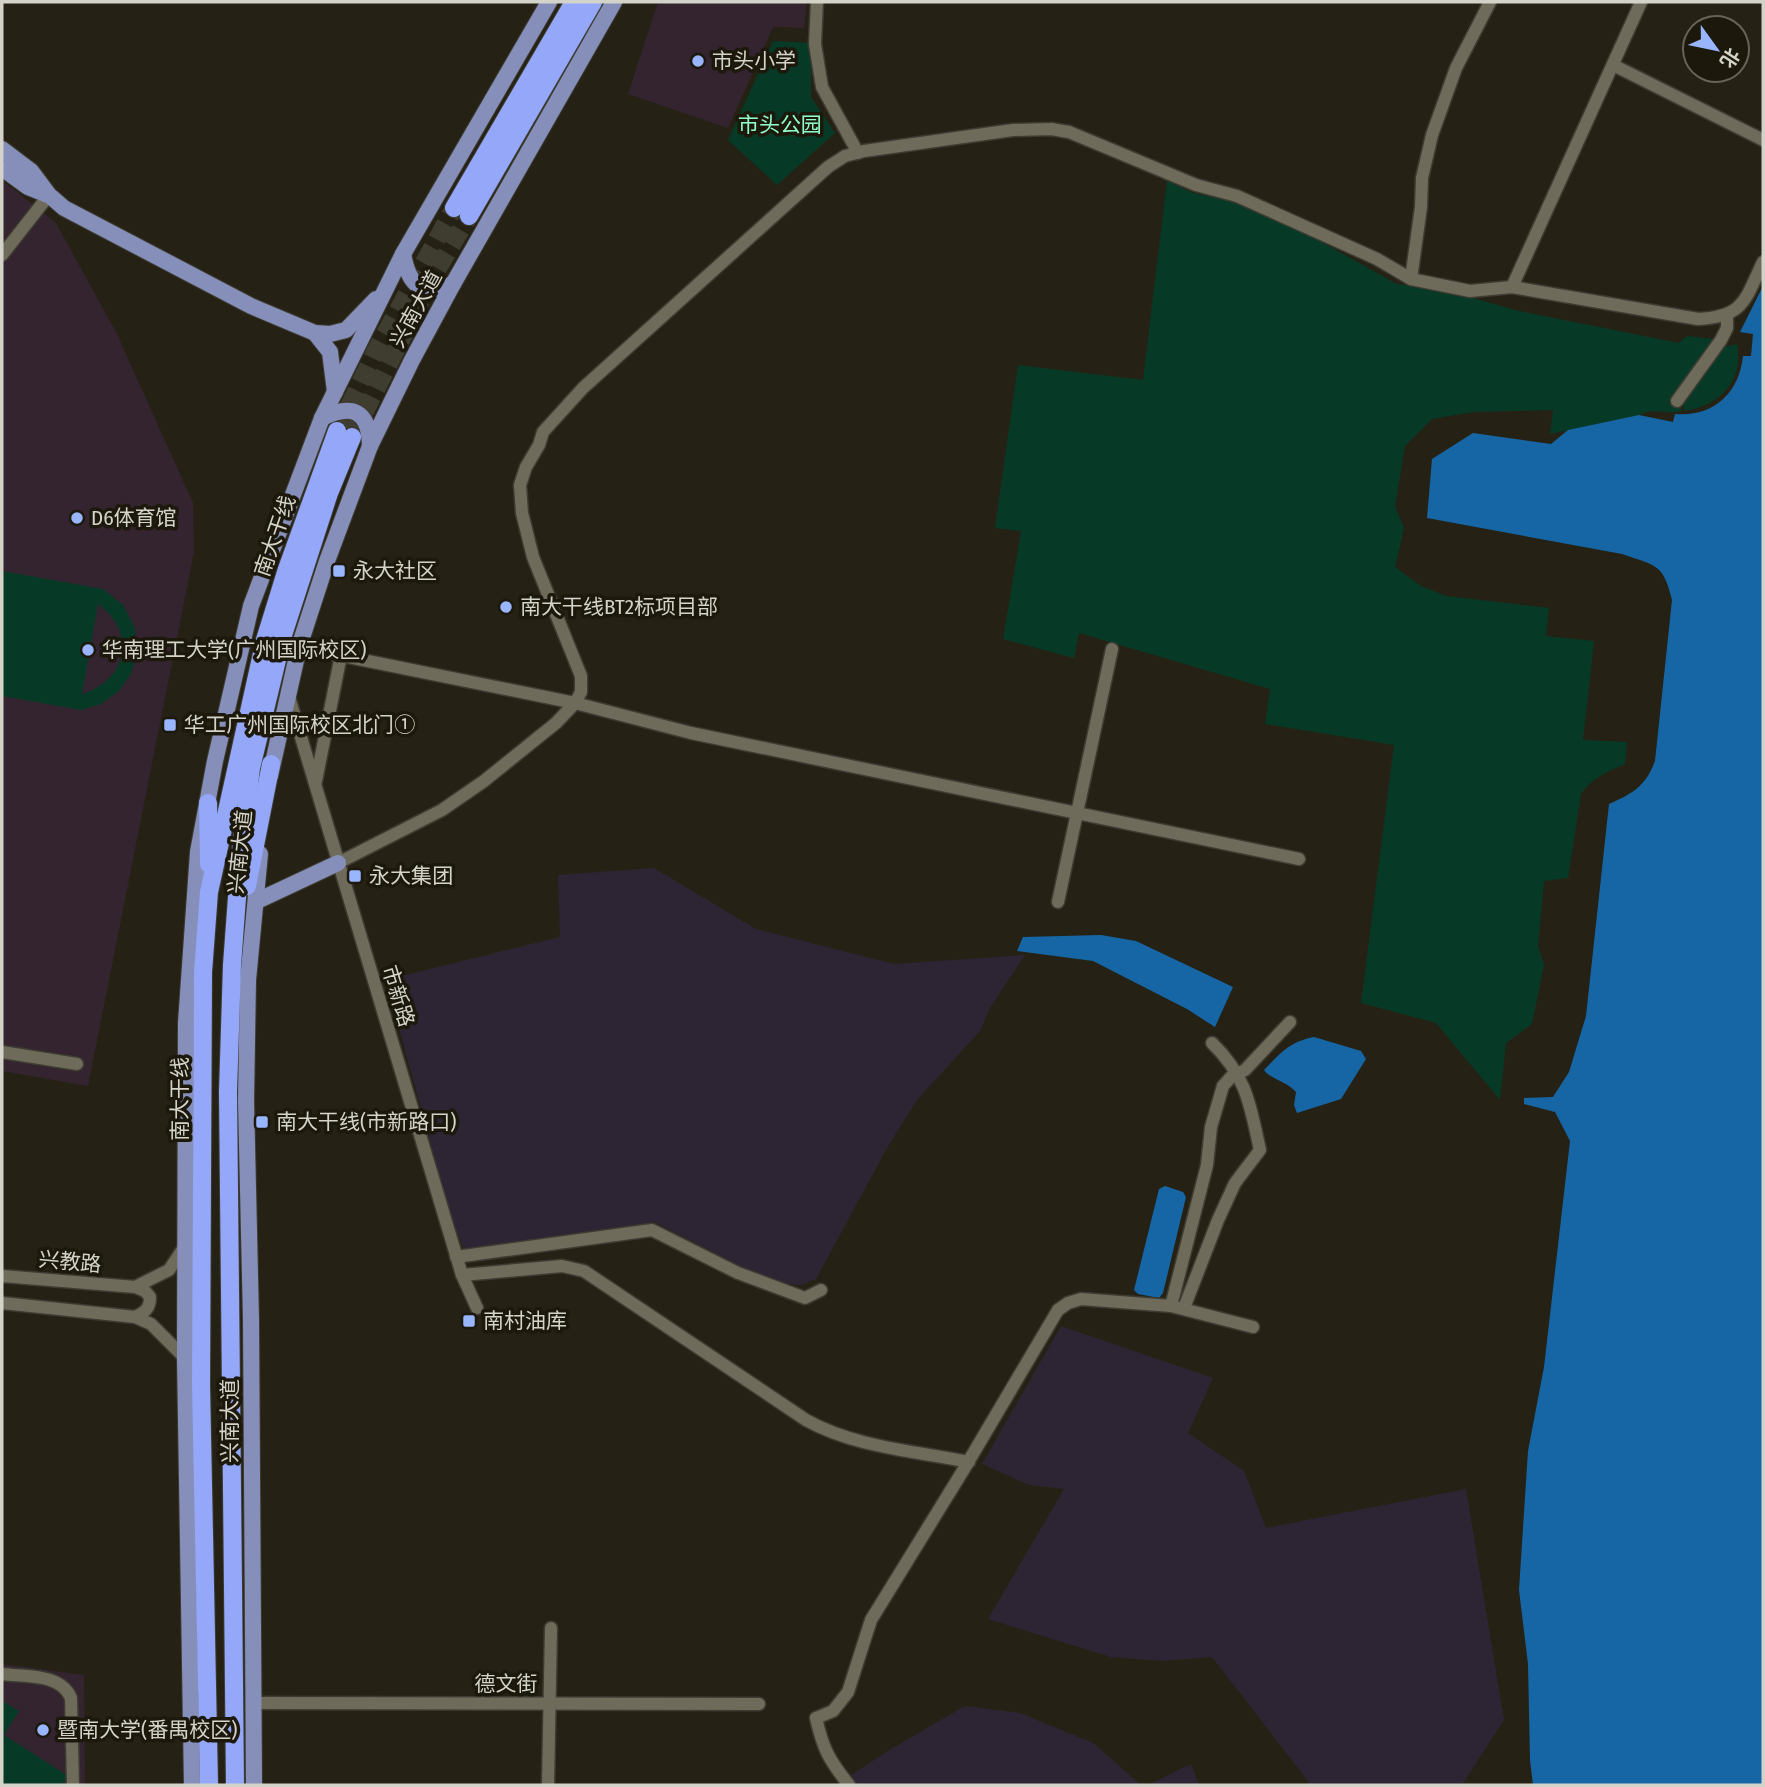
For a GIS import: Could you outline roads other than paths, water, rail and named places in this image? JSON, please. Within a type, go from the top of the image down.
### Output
[{"type":"highway","points":[[574,2],[461,212],[593,2]]},
{"type":"highway","name":"南大干线","points":[[207,1785],[201,1357],[203,972],[209,892],[265,640],[286,569],[344,434],[329,493],[283,635],[251,768],[240,857],[232,965],[228,1092],[237,1785]]},
{"type":"highway","points":[[232,965],[271,764]]},
{"type":"highway","points":[[208,803],[209,892]]},
{"type":"main road","name":"兴南大道","points":[[192,1785],[185,1358],[186,1023],[198,852],[236,663],[251,606],[322,418],[403,254],[549,2]]},
{"type":"main road","name":"兴南大道","points":[[254,1785],[251,1319],[246,1101],[248,980],[260,844],[271,764],[299,647],[327,561],[370,446],[453,284],[614,2]]},
{"type":"main road","points":[[2,149],[31,170],[49,195],[64,208],[251,306],[315,333],[330,334],[346,330],[387,288]]},
{"type":"main road","points":[[2,169],[28,187],[49,195]]},
{"type":"main road","points":[[403,254],[407,274],[416,285],[435,291],[453,284]]},
{"type":"main road","points":[[315,333],[330,352],[335,393]]},
{"type":"main road","points":[[322,418],[338,411],[352,411],[364,418],[370,429],[370,446]]},
{"type":"main road","points":[[257,901],[338,863]]},
{"type":"street","points":[[817,2],[815,44],[822,87],[858,153]]},
{"type":"street","points":[[1410,279],[1421,207],[1422,178],[1432,135],[1456,68],[1490,2]]},
{"type":"street","points":[[1512,287],[1641,2]]},
{"type":"street","points":[[1613,65],[1763,140]]},
{"type":"street","points":[[338,863],[452,803],[484,781],[556,723],[575,704],[581,692],[581,676],[533,556],[522,513],[520,485],[526,467],[539,445],[542,432],[583,388],[828,167],[845,156],[1013,130],[1051,129],[1069,132],[1196,185],[1237,196],[1377,259],[1410,279],[1470,290],[1512,287],[1698,318],[1727,315],[1737,309],[1744,301],[1763,262]]},
{"type":"street","points":[[2,255],[49,195]]},
{"type":"street","points":[[1677,401],[1721,340],[1727,328],[1727,315]]},
{"type":"street","points":[[299,647],[575,704],[691,733],[1299,859]]},
{"type":"street","points":[[1058,902],[1112,649]]},
{"type":"street","points":[[315,785],[341,655]]},
{"type":"street","name":"市新路","points":[[288,694],[456,1257],[477,1308]]},
{"type":"street","points":[[1177,1307],[1207,1165],[1211,1127],[1223,1086],[1245,1070],[1290,1022]]},
{"type":"street","points":[[1177,1307],[1235,1183],[1260,1150],[1248,1094],[1224,1055],[1212,1043]]},
{"type":"street","points":[[2,1052],[77,1065]]},
{"type":"street","points":[[456,1257],[652,1230],[738,1273],[805,1298],[821,1290]]},
{"type":"street","points":[[135,1287],[169,1270],[185,1246]]},
{"type":"street","points":[[462,1275],[562,1266],[584,1271],[806,1420],[828,1432],[863,1442],[968,1461]]},
{"type":"street","name":"兴教路","points":[[2,1276],[135,1287]]},
{"type":"street","points":[[135,1287],[145,1291],[150,1297],[150,1306],[135,1317]]},
{"type":"street","points":[[849,1785],[822,1745],[816,1718],[833,1711],[848,1692],[870,1620],[1058,1310],[1081,1299],[1177,1307],[1252,1327]]},
{"type":"street","points":[[2,1303],[135,1317],[151,1324],[185,1358]]},
{"type":"street","points":[[548,1785],[551,1628]]},
{"type":"street","points":[[2,1674],[56,1681],[68,1691],[71,1698],[73,1785]]},
{"type":"street","name":"德文街","points":[[253,1703],[759,1704]]},
{"type":"water","points":[[1763,286],[1763,1785],[1533,1785],[1528,1664],[1519,1590],[1528,1451],[1544,1367],[1570,1141],[1555,1112],[1524,1104],[1524,1098],[1553,1097],[1569,1072],[1586,1016],[1609,804],[1625,797],[1643,783],[1655,761],[1672,600],[1661,572],[1643,561],[1622,554],[1427,518],[1432,459],[1473,433],[1551,444],[1568,430],[1639,415],[1673,422],[1675,414],[1701,412],[1712,407],[1730,392],[1736,382],[1743,356],[1751,356],[1753,334],[1740,332]]},
{"type":"water","points":[[1101,935],[1136,941],[1233,987],[1215,1027],[1187,1009],[1093,961],[1017,951],[1023,937]]},
{"type":"water","points":[[1314,1037],[1361,1051],[1366,1059],[1341,1099],[1297,1113],[1294,1105],[1296,1092],[1264,1070],[1292,1045]]},
{"type":"water","points":[[1165,1186],[1183,1192],[1186,1197],[1163,1293],[1159,1298],[1138,1294],[1134,1290],[1159,1189]]},
{"type":"tunnel","points":[[337,431],[376,350],[454,208]]},
{"type":"tunnel","points":[[352,437],[433,277],[469,216]]},
{"type":"place","name":"市头小学","points":[[698,61]]},
{"type":"place","name":"D6体育馆","points":[[77,518]]},
{"type":"place","name":"永大社区","points":[[339,571]]},
{"type":"place","name":"南大干线BT2标项目部","points":[[506,607]]},
{"type":"place","name":"华南理工大学(广州国际校区)","points":[[88,650]]},
{"type":"place","name":"华工广州国际校区北门①","points":[[170,725]]},
{"type":"place","name":"永大集团","points":[[355,876]]},
{"type":"place","name":"南大干线(市新路口)","points":[[262,1122]]},
{"type":"place","name":"南村油库","points":[[469,1321]]},
{"type":"place","name":"暨南大学(番禺校区)","points":[[43,1730]]},
{"type":"park label","name":"市头公园","points":[[780,125]]}]
